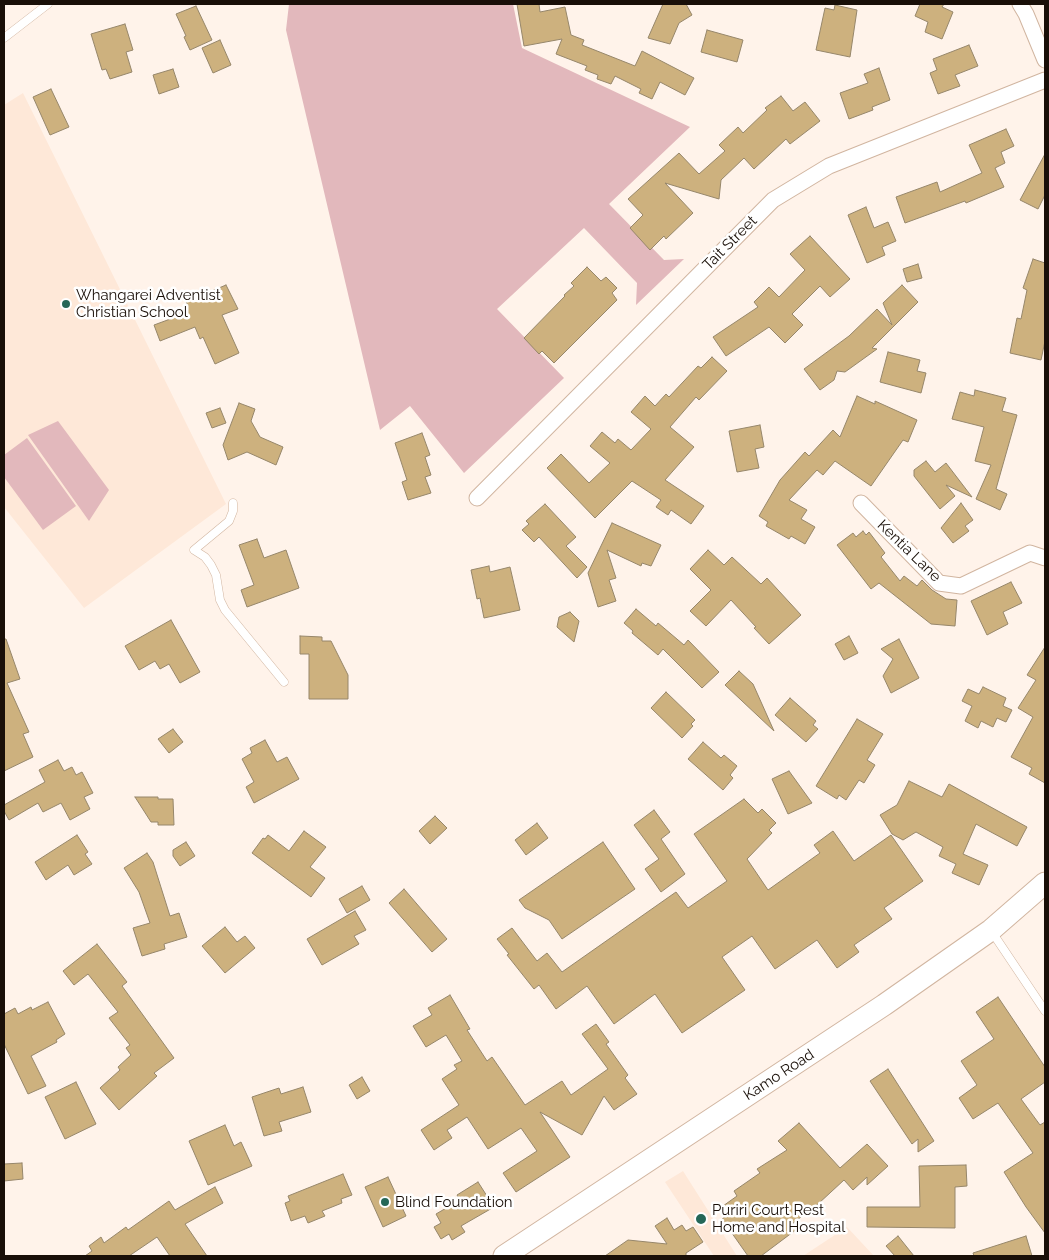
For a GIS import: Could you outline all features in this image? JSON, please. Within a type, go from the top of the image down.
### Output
[{"type":"main road","name":"Kamo Road","points":[[504,1256],[884,1005],[991,930],[1045,883]]},
{"type":"street","points":[[1020,4],[1045,60]]},
{"type":"street","name":"Tait Street","points":[[477,498],[773,200],[829,166],[1045,80]]},
{"type":"street","name":"Kentia Lane","points":[[861,503],[939,583],[961,586],[1030,553],[1045,558]]},
{"type":"lane","points":[[4,38],[48,4]]},
{"type":"lane","points":[[233,503],[233,512],[229,521],[194,550],[205,558],[216,575],[220,600],[225,610],[284,682]]},
{"type":"lane","points":[[991,930],[1045,1011]]},
{"type":"shaded area","points":[[289,4],[513,4],[522,48],[690,127],[609,204],[664,260],[684,259],[636,305],[637,283],[584,228],[497,309],[564,378],[464,473],[410,406],[380,430],[286,30]]},
{"type":"shaded area","name":"Whangarei Adventist Christian School","points":[[23,93],[226,504],[84,608],[4,507],[4,105]]},
{"type":"shaded area","points":[[58,421],[109,490],[89,521],[28,435]]},
{"type":"shaded area","points":[[27,438],[76,506],[43,530],[4,477],[4,455]]},
{"type":"shaded area","name":"Puriri Court Rest Home and Hospital","points":[[683,1171],[737,1256],[714,1256],[665,1182]]},
{"type":"shaded area","name":"Puriri Court Rest Home and Hospital","points":[[847,1227],[874,1256],[803,1256]]},
{"type":"building","points":[[517,4],[539,4],[540,12],[565,7],[571,35],[584,40],[582,45],[635,66],[642,51],[694,78],[685,95],[660,82],[652,99],[639,93],[641,89],[615,76],[611,84],[597,79],[598,75],[585,70],[587,66],[556,54],[562,39],[524,46]]},
{"type":"building","points":[[663,4],[686,4],[692,15],[679,23],[670,44],[648,38]]},
{"type":"building","points":[[920,4],[944,4],[942,7],[953,12],[942,39],[925,32],[928,22],[915,16]]},
{"type":"building","points":[[835,5],[857,10],[850,57],[816,50],[825,8],[834,10]]},
{"type":"building","points":[[196,6],[212,40],[190,50],[176,14]]},
{"type":"building","points":[[125,24],[133,50],[126,52],[132,72],[110,79],[106,69],[102,70],[91,34]]},
{"type":"building","points":[[707,30],[743,40],[737,62],[701,52]]},
{"type":"building","points":[[220,40],[231,65],[213,73],[202,48]]},
{"type":"building","points":[[969,45],[978,66],[955,75],[960,86],[938,94],[930,73],[937,70],[933,59]]},
{"type":"building","points":[[879,68],[890,100],[872,107],[873,110],[849,119],[840,93],[868,83],[864,74]]},
{"type":"building","points":[[173,69],[179,87],[159,94],[153,75]]},
{"type":"building","points":[[51,89],[69,127],[50,135],[33,97]]},
{"type":"building","points":[[781,96],[793,111],[805,102],[820,121],[790,144],[786,139],[754,169],[744,158],[721,180],[719,199],[665,183],[693,213],[666,239],[664,236],[650,250],[630,228],[643,215],[628,199],[679,153],[699,174],[725,151],[719,145],[738,127],[743,133],[767,110],[765,108]]},
{"type":"building","points":[[1006,129],[1014,146],[1001,152],[1005,163],[995,168],[1004,187],[966,203],[965,201],[905,223],[896,197],[937,182],[940,192],[982,173],[969,145]]},
{"type":"building","points":[[1045,154],[1045,195],[1038,209],[1020,200]]},
{"type":"building","points":[[866,207],[874,228],[888,222],[896,241],[882,247],[885,255],[867,263],[848,215]]},
{"type":"building","points":[[810,236],[850,279],[830,297],[820,286],[792,314],[803,325],[785,343],[769,327],[726,356],[713,337],[758,307],[754,302],[769,287],[779,297],[805,270],[790,254]]},
{"type":"building","points":[[1033,259],[1045,263],[1045,341],[1041,360],[1010,353],[1017,318],[1021,319],[1027,290],[1023,288]]},
{"type":"building","points":[[918,264],[922,278],[907,282],[903,269]]},
{"type":"building","points":[[587,267],[601,281],[606,277],[617,288],[612,293],[617,300],[554,363],[542,351],[539,354],[524,338],[574,286],[571,283]]},
{"type":"building","points":[[226,285],[238,309],[222,315],[239,353],[215,364],[203,337],[200,339],[195,327],[160,341],[154,325],[173,318],[171,313],[188,306],[184,297],[198,291],[200,296]]},
{"type":"building","points":[[902,285],[918,302],[872,348],[877,349],[845,372],[837,371],[834,380],[820,390],[804,369],[849,336],[877,309],[892,325],[883,303]]},
{"type":"building","points":[[888,352],[920,360],[917,371],[926,373],[921,393],[880,382]]},
{"type":"building","points":[[712,357],[727,371],[699,400],[696,397],[670,427],[694,447],[665,480],[704,506],[691,524],[671,510],[668,515],[656,507],[661,500],[632,481],[595,518],[547,468],[561,454],[589,483],[610,463],[590,446],[602,432],[615,443],[618,439],[631,450],[651,429],[631,412],[645,396],[655,406],[666,394],[669,397],[698,366],[701,368]]},
{"type":"building","points":[[975,390],[1006,398],[1002,411],[1017,415],[996,489],[1007,494],[1000,510],[976,499],[991,465],[975,461],[984,427],[952,419],[960,392],[974,396]]},
{"type":"building","points":[[857,396],[875,404],[875,401],[917,420],[908,442],[903,440],[871,486],[835,461],[823,475],[817,470],[789,500],[807,510],[801,519],[815,527],[805,544],[791,536],[789,539],[766,526],[768,522],[759,516],[780,480],[805,452],[809,456],[833,430],[840,437]]},
{"type":"building","points":[[239,403],[255,409],[251,421],[260,437],[283,447],[276,465],[247,452],[228,460],[223,445]]},
{"type":"building","points":[[220,408],[226,423],[212,428],[206,413]]},
{"type":"building","points":[[760,425],[764,447],[755,449],[759,468],[737,472],[729,431]]},
{"type":"building","points":[[422,433],[430,455],[425,457],[431,475],[425,477],[431,493],[408,500],[402,482],[407,480],[395,443]]},
{"type":"building","points":[[926,461],[935,472],[946,463],[972,497],[946,485],[955,496],[940,509],[914,476],[914,470]]},
{"type":"building","points":[[961,503],[973,520],[965,526],[969,531],[953,543],[941,528]]},
{"type":"building","points":[[545,504],[576,537],[566,546],[587,567],[577,578],[539,537],[534,542],[522,530],[529,524],[526,521]]},
{"type":"building","points":[[612,523],[661,545],[651,566],[642,563],[641,566],[607,550],[616,578],[609,580],[616,601],[598,607],[588,573]]},
{"type":"building","points":[[863,531],[866,535],[869,532],[885,553],[881,557],[900,581],[904,576],[917,586],[922,580],[932,590],[946,599],[957,600],[955,626],[931,624],[879,583],[871,589],[837,545],[853,533],[856,537]]},
{"type":"building","points":[[257,539],[264,558],[286,550],[299,588],[247,607],[241,590],[254,585],[239,545]]},
{"type":"building","points":[[708,550],[724,565],[732,557],[761,584],[767,578],[801,615],[769,644],[731,600],[706,626],[690,611],[711,590],[690,569]]},
{"type":"building","points":[[489,566],[490,572],[510,567],[520,610],[484,618],[480,598],[477,599],[471,570]]},
{"type":"building","points":[[1011,582],[1022,603],[1003,612],[1008,624],[987,635],[971,601]]},
{"type":"building","points":[[636,609],[656,626],[658,623],[684,645],[688,640],[719,672],[702,688],[663,649],[658,655],[632,633],[633,631],[624,623]]},
{"type":"building","points":[[570,612],[579,621],[574,642],[557,627],[559,617]]},
{"type":"building","points":[[171,620],[200,672],[180,683],[169,664],[160,669],[155,661],[139,670],[125,646]]},
{"type":"building","points":[[300,636],[322,637],[322,641],[331,641],[348,675],[348,699],[309,699],[309,654],[300,654]]},
{"type":"building","points":[[849,636],[858,653],[844,660],[835,644]]},
{"type":"building","points":[[4,639],[6,639],[20,679],[7,683],[29,732],[23,734],[33,757],[4,771]]},
{"type":"building","points":[[899,639],[919,678],[891,693],[883,676],[893,659],[881,649]]},
{"type":"building","points":[[1045,647],[1045,783],[1029,774],[1032,768],[1011,757],[1033,717],[1018,708],[1036,680],[1027,675]]},
{"type":"building","points":[[739,671],[753,684],[774,731],[725,685]]},
{"type":"building","points":[[983,687],[1006,698],[1003,706],[1012,710],[1006,722],[997,718],[993,727],[981,721],[978,728],[965,721],[972,706],[962,701],[968,689],[979,694]]},
{"type":"building","points":[[666,692],[695,720],[691,724],[693,726],[682,738],[651,708]]},
{"type":"building","points":[[790,698],[816,721],[813,725],[818,729],[806,742],[775,715]]},
{"type":"building","points":[[857,719],[883,734],[867,760],[875,765],[864,783],[859,780],[846,800],[839,795],[837,799],[816,786]]},
{"type":"building","points":[[173,729],[183,742],[169,753],[158,739]]},
{"type":"building","points":[[265,740],[277,762],[287,757],[299,779],[254,803],[246,787],[254,782],[242,759],[252,753],[250,748]]},
{"type":"building","points":[[703,742],[721,758],[724,755],[737,766],[730,775],[733,778],[723,790],[688,759]]},
{"type":"building","points":[[58,760],[64,771],[72,767],[76,775],[82,772],[93,793],[84,797],[90,809],[70,820],[61,803],[43,812],[38,803],[9,820],[4,811],[4,805],[45,782],[39,770]]},
{"type":"building","points":[[789,771],[812,803],[788,814],[772,779]]},
{"type":"building","points":[[909,781],[942,797],[949,784],[1027,827],[1017,846],[976,824],[963,854],[988,865],[979,885],[952,873],[956,864],[939,856],[943,847],[916,832],[903,840],[892,834],[880,815],[897,805]]},
{"type":"building","points":[[135,797],[173,799],[174,825],[158,825],[158,822],[151,822]]},
{"type":"building","points":[[744,799],[758,813],[762,809],[776,823],[769,830],[772,833],[747,859],[768,890],[820,853],[814,845],[833,831],[854,861],[891,835],[923,881],[884,908],[892,919],[854,945],[859,952],[837,968],[817,940],[775,969],[752,936],[722,957],[745,990],[682,1033],[655,994],[614,1024],[587,986],[556,1009],[539,985],[534,989],[497,939],[512,928],[537,961],[547,953],[562,972],[676,892],[688,908],[727,881],[694,834]]},
{"type":"building","points":[[654,810],[670,832],[661,839],[685,874],[661,892],[645,869],[659,859],[634,825]]},
{"type":"building","points":[[435,816],[447,828],[430,844],[419,831]]},
{"type":"building","points":[[537,823],[548,838],[526,855],[515,840]]},
{"type":"building","points":[[304,831],[326,847],[310,867],[325,878],[311,897],[252,853],[263,838],[265,839],[268,835],[289,851]]},
{"type":"building","points":[[77,835],[88,852],[85,854],[92,864],[74,875],[68,865],[46,880],[35,862]]},
{"type":"building","points":[[186,842],[195,856],[180,866],[173,856],[173,850]]},
{"type":"building","points":[[603,842],[635,889],[562,939],[549,920],[525,908],[519,900]]},
{"type":"building","points":[[147,853],[153,862],[170,916],[179,913],[187,937],[164,944],[165,949],[142,956],[133,928],[150,923],[139,892],[124,868]]},
{"type":"building","points":[[362,886],[370,900],[347,913],[339,899]]},
{"type":"building","points":[[404,889],[447,939],[432,952],[389,903]]},
{"type":"building","points":[[355,911],[366,930],[354,936],[359,944],[322,965],[307,939]]},
{"type":"building","points":[[225,927],[237,942],[245,936],[255,948],[225,973],[202,946]]},
{"type":"building","points":[[97,944],[127,982],[122,986],[174,1058],[154,1073],[157,1076],[119,1110],[100,1088],[120,1070],[118,1067],[131,1055],[126,1048],[130,1045],[109,1018],[118,1012],[88,974],[74,985],[63,971]]},
{"type":"building","points":[[450,995],[470,1029],[467,1030],[487,1061],[492,1057],[525,1105],[562,1081],[571,1095],[608,1069],[582,1034],[596,1024],[609,1042],[606,1044],[628,1075],[625,1078],[637,1094],[614,1110],[604,1096],[582,1135],[540,1112],[570,1157],[516,1192],[503,1173],[537,1151],[521,1128],[488,1149],[467,1117],[447,1130],[452,1138],[434,1150],[421,1130],[459,1105],[442,1079],[457,1069],[454,1065],[462,1061],[446,1035],[426,1047],[413,1026],[432,1015],[428,1008]]},
{"type":"building","points":[[998,997],[1045,1067],[1045,1082],[1021,1099],[1040,1125],[1045,1122],[1045,1233],[1004,1172],[1033,1153],[998,1103],[973,1119],[959,1098],[977,1085],[961,1061],[994,1039],[976,1012]]},
{"type":"building","points":[[48,1002],[65,1034],[56,1040],[57,1042],[31,1056],[46,1086],[28,1094],[4,1044],[4,1014],[15,1008],[18,1014],[31,1007],[32,1010]]},
{"type":"building","points":[[888,1069],[934,1141],[918,1152],[918,1139],[912,1144],[870,1081]]},
{"type":"building","points":[[362,1077],[370,1091],[357,1099],[349,1085]]},
{"type":"building","points":[[76,1082],[96,1124],[65,1139],[45,1097]]},
{"type":"building","points":[[303,1087],[311,1112],[279,1122],[282,1131],[264,1136],[252,1097],[279,1088],[281,1094]]},
{"type":"building","points":[[799,1123],[840,1168],[867,1144],[888,1166],[867,1185],[867,1177],[853,1190],[844,1180],[818,1204],[793,1223],[797,1229],[761,1256],[748,1256],[722,1219],[729,1214],[723,1206],[737,1196],[734,1191],[760,1173],[757,1169],[787,1150],[778,1141]]},
{"type":"building","points":[[225,1125],[234,1146],[241,1142],[252,1166],[208,1185],[189,1141]]},
{"type":"building","points":[[22,1163],[23,1179],[4,1181],[4,1164]]},
{"type":"building","points":[[966,1165],[967,1186],[955,1187],[955,1228],[867,1227],[867,1207],[920,1207],[919,1166]]},
{"type":"building","points":[[343,1174],[352,1195],[341,1199],[342,1203],[322,1211],[325,1216],[308,1223],[305,1216],[291,1221],[285,1203],[290,1201],[288,1196]]},
{"type":"building","name":"Blind Foundation","points":[[388,1177],[406,1216],[383,1227],[365,1187]]},
{"type":"building","points":[[478,1182],[494,1207],[461,1226],[465,1232],[452,1240],[449,1234],[441,1239],[434,1227],[441,1223],[436,1214],[460,1200],[457,1195]]},
{"type":"building","points":[[215,1187],[223,1203],[185,1224],[207,1256],[170,1256],[157,1237],[129,1256],[85,1256],[92,1251],[89,1246],[101,1237],[104,1243],[126,1227],[128,1230],[169,1201],[175,1210]]},
{"type":"building","points":[[667,1218],[674,1230],[682,1225],[686,1231],[693,1227],[703,1242],[686,1253],[686,1256],[605,1256],[628,1240],[667,1244],[655,1226]]},
{"type":"building","points":[[898,1236],[914,1256],[895,1256],[886,1246]]},
{"type":"building","points":[[1026,1236],[1032,1256],[974,1256],[973,1253]]},
{"type":"place","name":"Whangarei Adventist Christian School","points":[[66,304]]},
{"type":"place","name":"Blind Foundation","points":[[385,1202]]},
{"type":"place","name":"Puriri Court Rest Home and Hospital","points":[[701,1219]]}]
